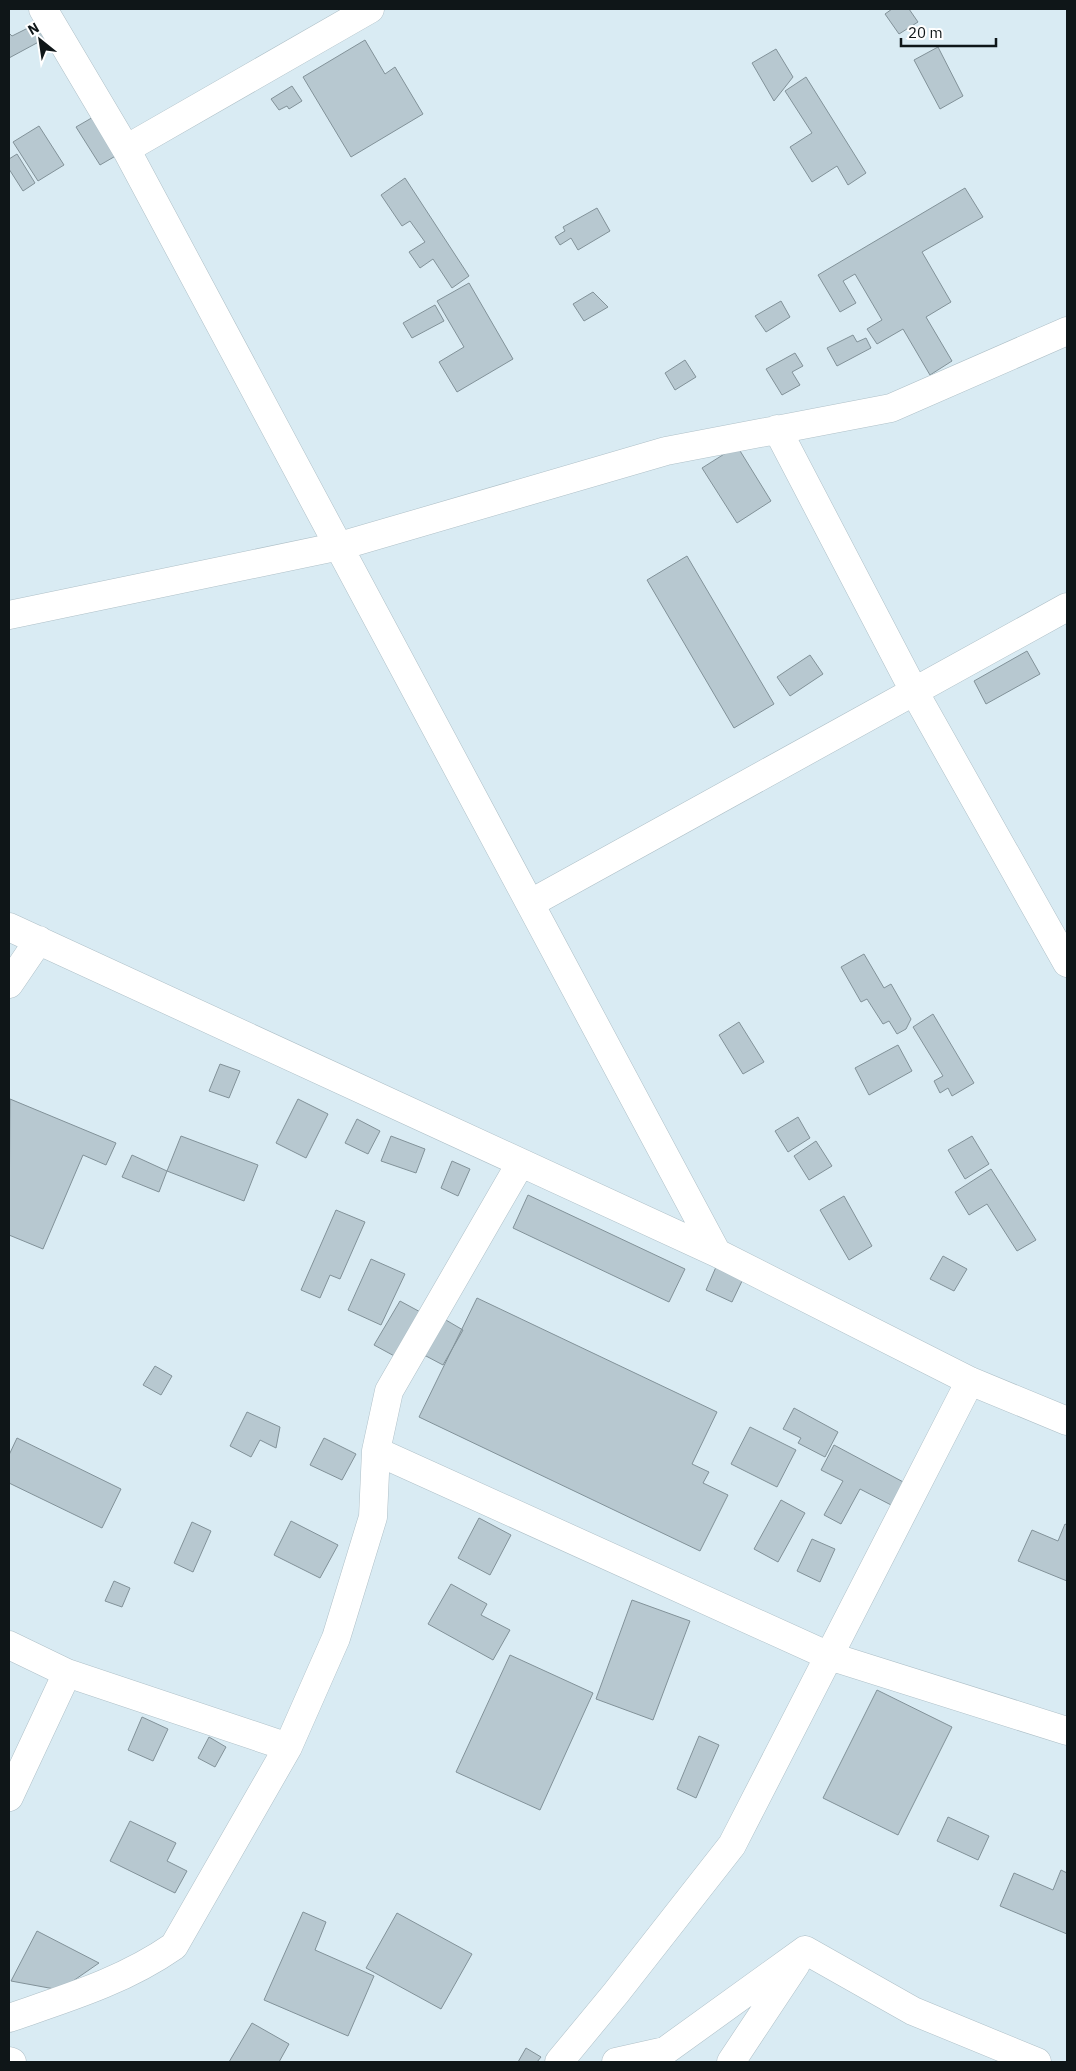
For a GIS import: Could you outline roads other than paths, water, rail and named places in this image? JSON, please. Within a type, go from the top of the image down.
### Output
[{"type":"street","points":[[43,9],[126,148],[717,1253]]},
{"type":"street","points":[[126,148],[370,9]]},
{"type":"street","points":[[9,615],[340,546],[666,451],[891,408],[1067,331]]},
{"type":"street","points":[[777,429],[914,693],[1067,963]]},
{"type":"street","points":[[531,903],[1067,607]]},
{"type":"street","points":[[9,927],[520,1164],[717,1253],[970,1380],[1067,1421]]},
{"type":"street","points":[[9,984],[39,940]]},
{"type":"street","points":[[9,2018],[112,1982],[148,1964],[174,1946],[288,1747],[336,1638],[372,1517],[376,1451],[389,1391],[520,1164]]},
{"type":"street","points":[[559,2062],[616,1994],[732,1845],[970,1380]]},
{"type":"street","points":[[376,1451],[829,1656],[1067,1731]]},
{"type":"street","points":[[9,1645],[67,1673],[288,1747]]},
{"type":"street","points":[[9,1796],[67,1673]]},
{"type":"street","points":[[616,2062],[665,2051],[806,1950]]},
{"type":"street","points":[[731,2062],[806,1950]]},
{"type":"street","points":[[806,1950],[913,2010],[1037,2062]]}]
